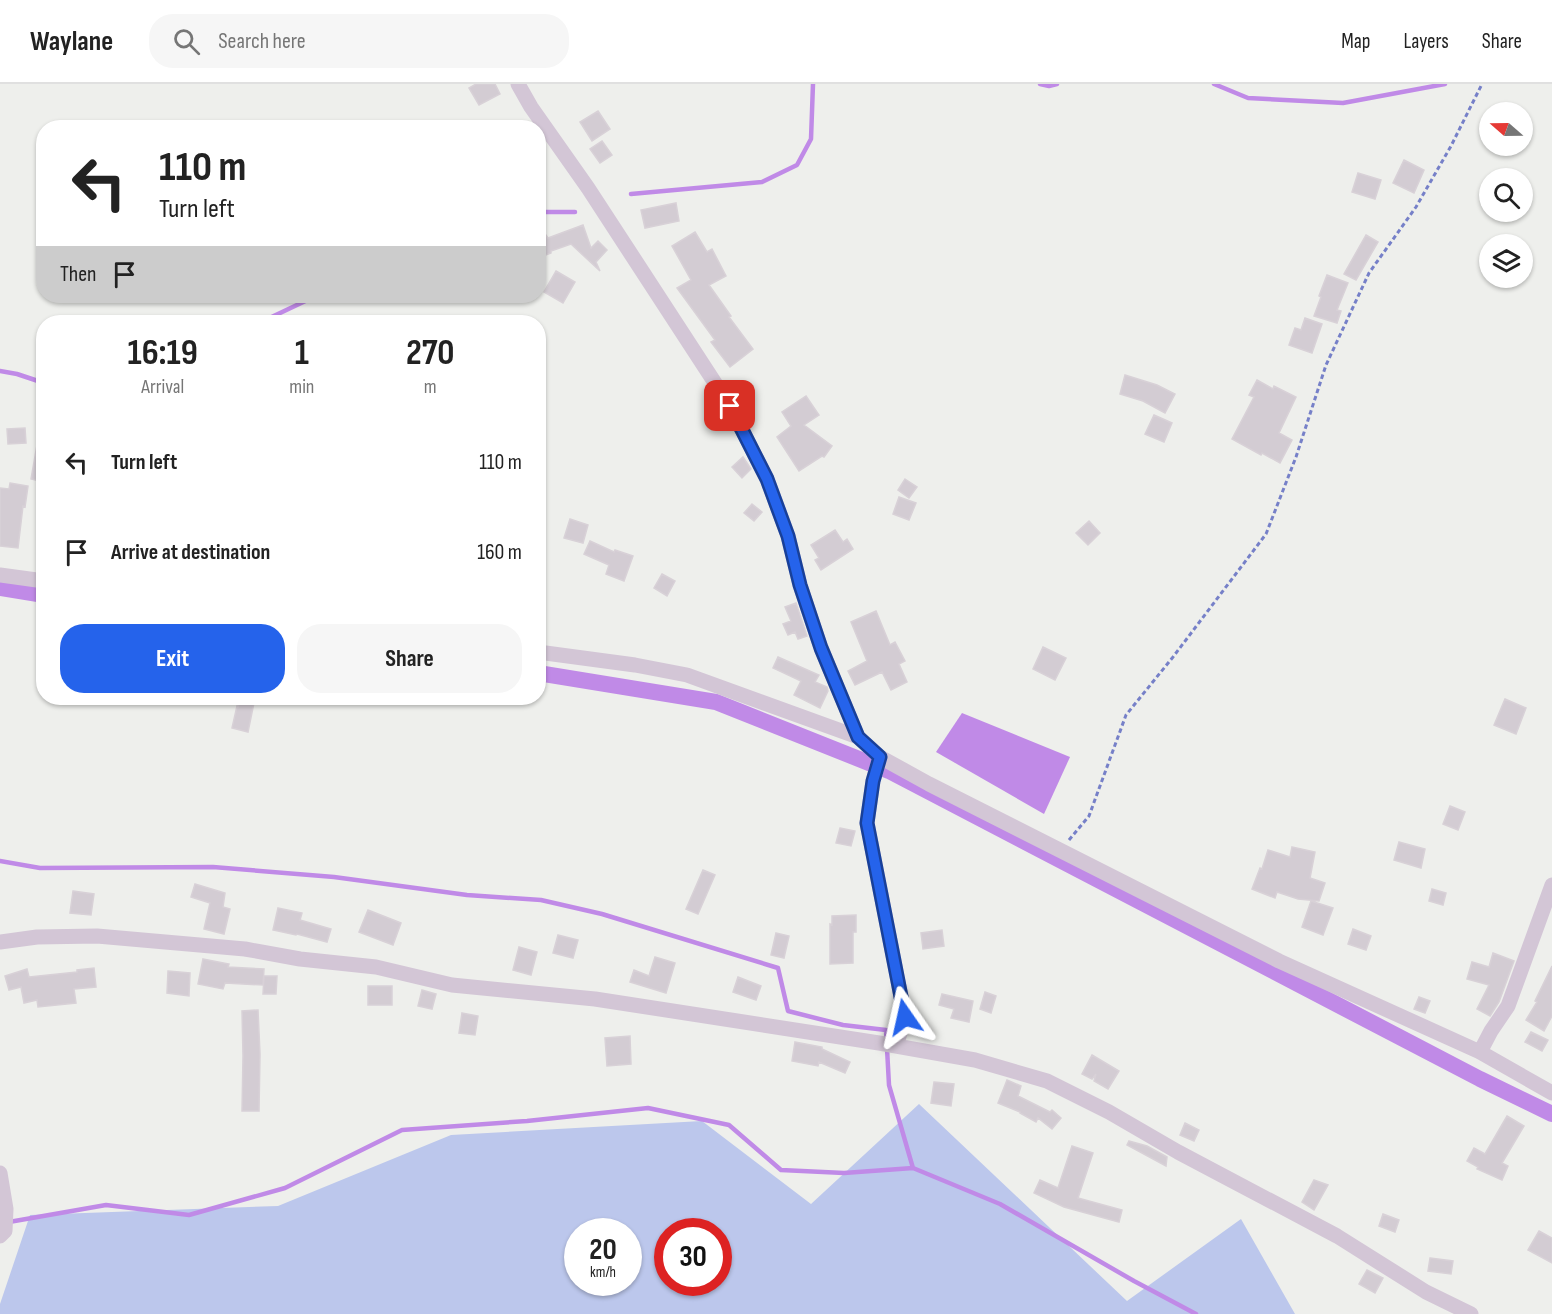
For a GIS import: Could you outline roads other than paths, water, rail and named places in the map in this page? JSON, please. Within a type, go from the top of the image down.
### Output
[{"type":"street","points":[[518,84],[540,120]]},
{"type":"street","points":[[546,128],[588,188],[730,406],[767,479],[788,536],[800,585],[821,648],[858,737]]},
{"type":"street","points":[[0,575],[36,580]]},
{"type":"street","points":[[546,653],[687,675],[858,737],[880,757],[929,784],[1278,961],[1480,1052],[1552,1093]]},
{"type":"street","points":[[880,757],[873,781],[867,823],[905,1017],[896,1046]]},
{"type":"street","points":[[1480,1052],[1508,1006],[1552,885]]},
{"type":"street","points":[[0,942],[37,937],[97,936],[245,950],[300,959],[376,966],[452,985],[595,999],[975,1060],[1047,1081],[1109,1112],[1178,1152],[1337,1236],[1426,1292],[1471,1314]]},
{"type":"street","points":[[0,1173],[6,1209],[5,1231],[0,1236]]},
{"type":"waterway","points":[[631,194],[762,182],[797,165],[811,139],[813,84]]},
{"type":"waterway","points":[[1040,84],[1049,86],[1057,84]]},
{"type":"waterway","points":[[1214,84],[1248,98],[1343,103],[1445,84]]},
{"type":"waterway","points":[[546,212],[575,212]]},
{"type":"waterway","points":[[276,315],[301,303]]},
{"type":"waterway","points":[[0,371],[36,380]]},
{"type":"waterway","points":[[0,588],[36,594]]},
{"type":"waterway","points":[[546,674],[716,702],[889,771],[1480,1079],[1552,1114]]},
{"type":"waterway","points":[[0,861],[40,868],[213,867],[334,877],[467,895],[541,900],[602,914],[778,968],[788,1011],[843,1025],[886,1030],[889,1085],[913,1168]]},
{"type":"waterway","points":[[9,1222],[106,1205],[189,1215],[285,1188],[402,1130],[527,1121],[648,1108],[729,1125],[781,1170],[844,1173],[913,1168],[1000,1204],[1196,1314]]}]
